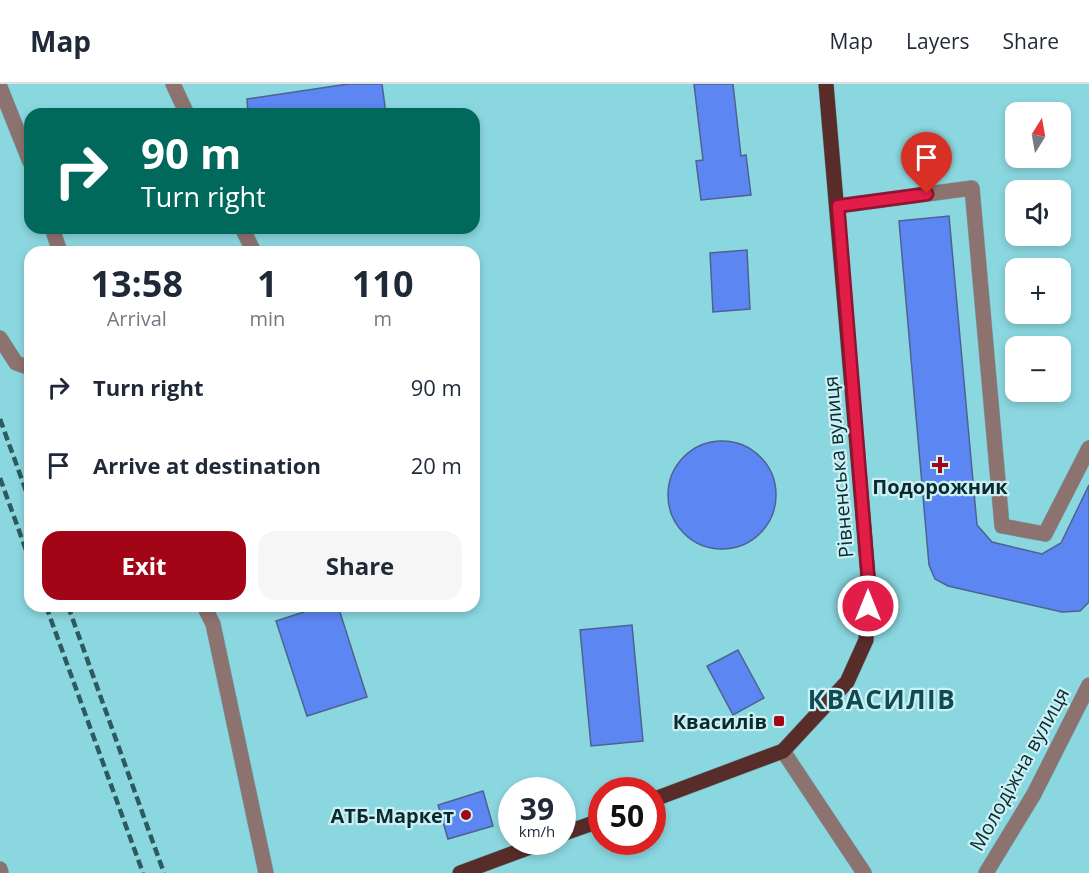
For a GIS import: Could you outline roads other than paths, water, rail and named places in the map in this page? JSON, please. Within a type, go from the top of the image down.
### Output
[{"type":"main road","name":"Рівненська вулиця","points":[[666,795],[783,751],[847,682],[866,640],[869,588],[826,84]]},
{"type":"main road","points":[[460,873],[509,855]]},
{"type":"street","points":[[173,84],[184,108]]},
{"type":"street","points":[[0,87],[24,147]]},
{"type":"street","points":[[838,206],[972,188],[1002,526],[1045,534],[1089,448]]},
{"type":"street","points":[[0,338],[16,363],[24,366]]},
{"type":"street","points":[[207,612],[213,624],[266,873]]},
{"type":"street","name":"Молодіжна вулиця","points":[[986,873],[1034,794],[1089,685]]},
{"type":"street","points":[[783,751],[864,873]]},
{"type":"railway","points":[[0,419],[24,485]]},
{"type":"railway","points":[[0,478],[24,544]]},
{"type":"railway","points":[[48,612],[143,873]]},
{"type":"railway","points":[[70,612],[164,873]]},
{"type":"place","name":"Подорожник","points":[[940,465]]},
{"type":"place","name":"Квасилів","points":[[779,721]]},
{"type":"place","name":"АТБ-Маркет","points":[[466,815]]},
{"type":"district","name":"КВАСИЛІВ","points":[[882,699]]}]
